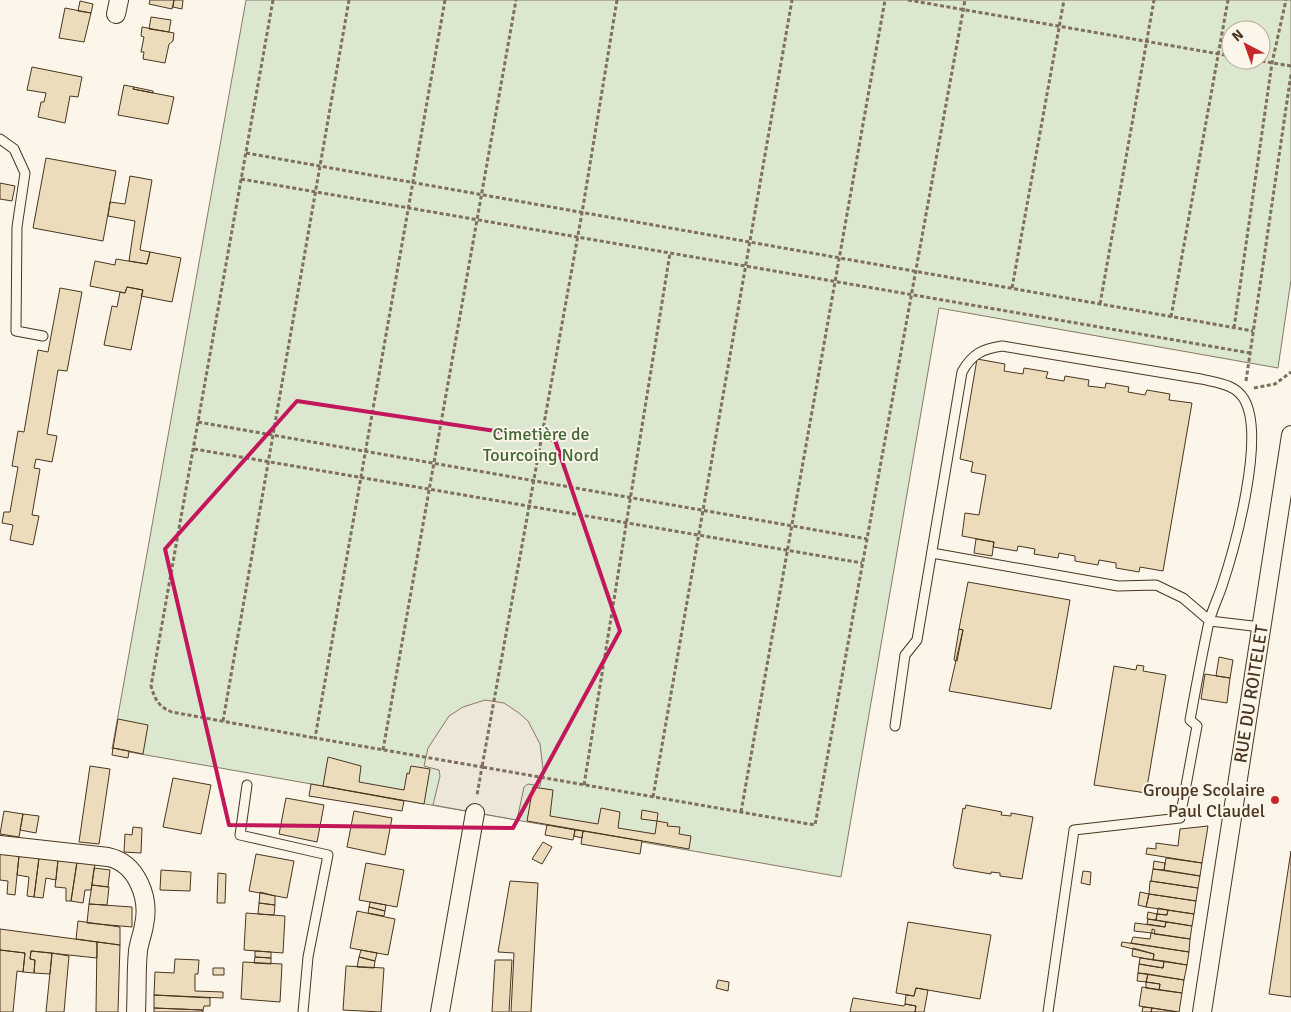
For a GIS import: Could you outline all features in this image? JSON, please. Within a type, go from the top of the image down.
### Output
[{"type":"street","name":"RUE DU ROITELET","points":[[1202,1012],[1291,435]]},
{"type":"street","points":[[440,1012],[475,813]]},
{"type":"street","points":[[0,845],[108,857],[117,859],[132,870],[140,888],[145,908],[144,924],[138,950],[136,1012]]},
{"type":"lane","points":[[0,138],[14,149],[25,173],[17,227],[16,331],[43,336]]},
{"type":"lane","points":[[895,726],[905,655],[917,640],[962,372],[968,360],[978,352],[1002,346],[1230,386],[1244,399],[1250,416],[1252,448],[1235,543],[1210,620],[1190,720],[1197,726],[1180,818],[1074,830],[1048,1012]]},
{"type":"lane","points":[[932,553],[1118,586],[1156,585],[1183,598],[1210,620],[1261,627]]},
{"type":"lane","points":[[247,785],[240,834],[328,855],[308,957],[304,1012]]},
{"type":"path","points":[[273,0],[151,686],[155,700],[163,708],[172,712],[815,825],[965,0]]},
{"type":"path","points":[[223,721],[350,0]]},
{"type":"path","points":[[315,738],[445,0]]},
{"type":"path","points":[[383,750],[516,0]]},
{"type":"path","points":[[475,813],[578,237],[617,0]]},
{"type":"path","points":[[653,797],[792,0]]},
{"type":"path","points":[[741,812],[885,0]]},
{"type":"path","points":[[908,0],[1221,54]]},
{"type":"path","points":[[1012,288],[1064,0]]},
{"type":"path","points":[[1100,304],[1154,0]]},
{"type":"path","points":[[1171,317],[1228,0]]},
{"type":"path","points":[[1234,328],[1272,63],[1286,0]]},
{"type":"path","points":[[1272,63],[1291,66]]},
{"type":"path","points":[[1291,74],[1245,389],[1275,384],[1291,372]]},
{"type":"path","points":[[246,153],[1253,331]]},
{"type":"path","points":[[241,179],[1250,353]]},
{"type":"path","points":[[584,785],[670,253]]},
{"type":"path","points":[[198,422],[867,539]]},
{"type":"path","points":[[194,449],[862,563]]},
{"type":"highlighted area","points":[[297,401],[555,440],[620,631],[513,828],[229,825],[165,549]]},
{"type":"green space","name":"Cimetière de Tourcoing Nord","points":[[246,0],[1291,0],[1291,280],[1278,368],[939,308],[841,877],[112,749]]},
{"type":"shaded area","points":[[485,700],[504,703],[519,713],[528,721],[540,744],[543,769],[540,786],[528,784],[524,787],[517,820],[433,805],[440,776],[439,770],[424,766],[428,748],[449,716],[463,707]]},
{"type":"building","points":[[150,0],[174,0],[172,9],[149,4]]},
{"type":"building","points":[[174,0],[183,0],[182,9],[173,7]]},
{"type":"building","points":[[80,1],[93,4],[91,13],[78,11]]},
{"type":"building","points":[[65,8],[91,13],[84,42],[59,38]]},
{"type":"building","points":[[151,17],[171,20],[169,32],[149,29]]},
{"type":"building","points":[[142,27],[174,33],[173,41],[169,44],[165,63],[143,59],[144,52],[141,52],[144,37],[141,36]]},
{"type":"building","points":[[32,67],[82,77],[78,97],[70,96],[65,123],[38,117],[41,102],[44,102],[46,93],[27,90]]},
{"type":"building","points":[[124,85],[134,87],[133,89],[174,97],[168,124],[118,115]]},
{"type":"building","points":[[134,87],[153,91],[153,93],[133,89]]},
{"type":"building","points":[[46,158],[116,171],[103,241],[33,228]]},
{"type":"building","points":[[130,176],[152,180],[140,250],[150,252],[147,264],[129,261],[135,221],[108,216],[110,202],[125,204]]},
{"type":"building","points":[[0,183],[15,186],[12,201],[0,199]]},
{"type":"building","points":[[150,252],[181,258],[172,302],[141,296],[143,290],[127,287],[125,293],[90,286],[95,261],[115,265],[116,259],[147,264]]},
{"type":"building","points":[[127,287],[143,290],[131,350],[104,345],[112,306],[117,307],[120,292],[125,293]]},
{"type":"building","points":[[60,288],[82,292],[67,371],[58,370],[47,434],[57,436],[52,462],[36,459],[34,468],[40,469],[32,515],[39,516],[33,545],[10,540],[13,525],[2,523],[4,512],[10,512],[18,467],[12,466],[18,431],[24,432],[38,350],[48,352]]},
{"type":"building","points":[[977,359],[1005,364],[1004,371],[1023,374],[1024,368],[1048,372],[1046,378],[1064,381],[1065,376],[1089,380],[1088,386],[1105,388],[1106,383],[1129,387],[1128,392],[1145,395],[1147,390],[1170,394],[1169,400],[1192,403],[1163,571],[1140,567],[1139,572],[1116,568],[1116,563],[1099,560],[1098,565],[1075,561],[1075,556],[1059,553],[1058,558],[1034,554],[1035,549],[1018,546],[1017,551],[993,547],[994,542],[962,536],[965,513],[979,515],[986,475],[971,472],[973,462],[960,459]]},
{"type":"building","points":[[976,539],[994,542],[992,556],[974,553]]},
{"type":"building","points":[[968,582],[1070,600],[1051,709],[949,691],[963,630],[959,629]]},
{"type":"building","points":[[959,629],[963,630],[957,661],[954,660]]},
{"type":"building","points":[[1219,657],[1233,660],[1230,678],[1216,676]]},
{"type":"building","points":[[1137,665],[1144,666],[1143,671],[1166,675],[1146,793],[1094,785],[1114,666],[1136,670]]},
{"type":"building","points":[[1205,674],[1230,678],[1227,703],[1201,699]]},
{"type":"building","points":[[118,719],[148,725],[143,754],[113,748]]},
{"type":"building","points":[[113,748],[129,751],[128,758],[112,755]]},
{"type":"building","points":[[328,757],[361,766],[359,782],[404,790],[407,773],[409,774],[411,766],[430,769],[424,804],[323,786]]},
{"type":"building","points":[[90,766],[110,769],[99,844],[79,842]]},
{"type":"building","points":[[173,778],[211,785],[201,834],[163,827]]},
{"type":"building","points":[[311,784],[404,801],[402,811],[309,796]]},
{"type":"building","points":[[533,787],[553,790],[550,816],[598,824],[601,808],[620,812],[618,828],[655,834],[657,821],[668,823],[667,826],[680,827],[679,834],[691,836],[689,849],[527,821]]},
{"type":"building","points":[[286,798],[324,805],[317,842],[279,834]]},
{"type":"building","points":[[966,805],[1002,812],[1001,815],[1011,816],[1011,813],[1033,817],[1022,879],[1000,876],[1000,873],[991,872],[991,874],[955,868],[953,865],[963,808],[965,809]]},
{"type":"building","points":[[642,810],[658,813],[657,821],[641,819]]},
{"type":"building","points":[[4,811],[23,814],[19,837],[0,834]]},
{"type":"building","points":[[354,811],[392,818],[385,855],[347,847]]},
{"type":"building","points":[[23,814],[39,816],[36,833],[20,830]]},
{"type":"building","points":[[547,825],[575,830],[573,840],[545,835]]},
{"type":"building","points":[[1208,826],[1202,863],[1146,854],[1147,848],[1156,849],[1156,843],[1178,846],[1180,829]]},
{"type":"building","points":[[133,827],[142,828],[141,853],[124,852],[125,834],[132,835]]},
{"type":"building","points":[[575,830],[583,831],[582,838],[574,836]]},
{"type":"building","points":[[583,831],[642,841],[640,854],[581,844]]},
{"type":"building","points":[[543,842],[552,847],[542,864],[532,859]]},
{"type":"building","points":[[1291,851],[1291,997],[1269,994]]},
{"type":"building","points":[[0,854],[19,856],[15,895],[7,894],[8,881],[0,880]]},
{"type":"building","points":[[256,854],[294,861],[287,898],[249,891]]},
{"type":"building","points":[[19,856],[39,858],[34,897],[27,896],[29,877],[17,875]]},
{"type":"building","points":[[39,858],[58,860],[56,880],[46,878],[43,898],[34,897]]},
{"type":"building","points":[[1166,858],[1202,863],[1200,876],[1164,870]]},
{"type":"building","points":[[58,860],[77,862],[71,901],[66,901],[66,888],[55,887]]},
{"type":"building","points":[[1154,861],[1165,863],[1164,870],[1153,869]]},
{"type":"building","points":[[77,862],[95,864],[91,890],[85,890],[83,903],[71,901]]},
{"type":"building","points":[[366,863],[404,870],[397,907],[359,900]]},
{"type":"building","points":[[94,868],[110,870],[108,887],[92,885]]},
{"type":"building","points":[[1153,869],[1200,876],[1198,888],[1151,881]]},
{"type":"building","points":[[161,870],[191,872],[190,891],[160,890]]},
{"type":"building","points":[[1083,871],[1091,872],[1090,885],[1081,883]]},
{"type":"building","points":[[218,873],[226,874],[225,903],[217,903]]},
{"type":"building","points":[[510,881],[538,883],[531,1012],[511,1012],[514,953],[498,952]]},
{"type":"building","points":[[1150,881],[1198,888],[1196,901],[1149,894]]},
{"type":"building","points":[[92,885],[109,887],[107,905],[89,904]]},
{"type":"building","points":[[260,892],[275,896],[275,905],[259,903]]},
{"type":"building","points":[[1140,892],[1149,894],[1146,907],[1138,905]]},
{"type":"building","points":[[1149,894],[1196,901],[1194,914],[1146,907]]},
{"type":"building","points":[[370,902],[386,905],[385,911],[369,907]]},
{"type":"building","points":[[259,903],[275,905],[274,915],[258,914]]},
{"type":"building","points":[[89,904],[132,907],[132,927],[87,923]]},
{"type":"building","points":[[369,907],[385,911],[384,916],[368,913]]},
{"type":"building","points":[[1158,908],[1168,910],[1167,915],[1157,914]]},
{"type":"building","points":[[1168,910],[1194,914],[1192,926],[1156,920],[1157,914],[1167,915]]},
{"type":"building","points":[[357,911],[395,919],[388,955],[350,948]]},
{"type":"building","points":[[1148,912],[1157,914],[1156,920],[1147,919]]},
{"type":"building","points":[[246,913],[285,916],[283,953],[244,950]]},
{"type":"building","points":[[1148,919],[1166,922],[1165,927],[1147,924]]},
{"type":"building","points":[[78,921],[120,927],[120,945],[76,939]]},
{"type":"building","points":[[908,922],[991,935],[980,999],[916,988],[914,996],[896,993]]},
{"type":"building","points":[[1166,922],[1192,926],[1190,939],[1154,934],[1155,930],[1152,929],[1152,933],[1134,931],[1135,923],[1165,927]]},
{"type":"building","points":[[0,929],[97,942],[97,958],[31,951],[30,959],[35,960],[34,973],[23,972],[25,953],[0,950]]},
{"type":"building","points":[[1151,933],[1190,939],[1189,952],[1131,943],[1133,937],[1150,939]]},
{"type":"building","points":[[97,942],[120,945],[118,1012],[96,1012]]},
{"type":"building","points":[[1122,942],[1189,952],[1187,965],[1153,960],[1154,954],[1121,946]]},
{"type":"building","points":[[1133,948],[1154,954],[1153,960],[1132,956]]},
{"type":"building","points":[[0,950],[25,953],[23,972],[17,971],[13,1012],[0,1012]]},
{"type":"building","points":[[361,950],[377,953],[375,961],[359,957]]},
{"type":"building","points":[[31,951],[52,953],[50,974],[34,973],[35,960],[30,959]]},
{"type":"building","points":[[255,951],[271,952],[271,958],[255,957]]},
{"type":"building","points":[[52,953],[69,956],[64,1012],[46,1012]]},
{"type":"building","points":[[255,957],[271,958],[271,964],[254,963]]},
{"type":"building","points":[[359,957],[375,961],[374,968],[357,967]]},
{"type":"building","points":[[1140,958],[1164,961],[1163,968],[1139,964]]},
{"type":"building","points":[[175,959],[199,960],[198,974],[195,974],[195,991],[223,992],[223,998],[154,995],[155,972],[174,973]]},
{"type":"building","points":[[495,960],[512,960],[509,1012],[492,1012]]},
{"type":"building","points":[[1164,961],[1187,965],[1184,980],[1138,973],[1139,964],[1163,968]]},
{"type":"building","points":[[243,962],[282,964],[280,1002],[241,999]]},
{"type":"building","points":[[346,966],[384,968],[381,1012],[343,1010]]},
{"type":"building","points":[[213,968],[224,968],[224,975],[213,975]]},
{"type":"building","points":[[1138,973],[1148,974],[1146,982],[1137,981]]},
{"type":"building","points":[[1148,974],[1184,980],[1182,993],[1159,990],[1160,984],[1146,982]]},
{"type":"building","points":[[718,980],[729,982],[728,991],[716,988]]},
{"type":"building","points":[[1146,982],[1160,984],[1159,990],[1146,988]]},
{"type":"building","points":[[1142,987],[1182,993],[1179,1012],[1139,1006]]},
{"type":"building","points":[[916,988],[928,990],[924,1012],[915,1012],[916,1006],[905,1004],[906,995],[914,996]]},
{"type":"building","points":[[154,995],[210,998],[210,1006],[204,1006],[203,1010],[154,1008]]},
{"type":"building","points":[[853,998],[904,1006],[905,1004],[916,1006],[915,1012],[850,1012]]},
{"type":"building","points":[[1143,1007],[1152,1008],[1151,1012],[1142,1012]]},
{"type":"building","points":[[154,1008],[203,1010],[203,1012],[154,1012]]},
{"type":"building","points":[[1152,1008],[1177,1012],[1151,1012]]},
{"type":"place","name":"Groupe Scolaire Paul Claudel","points":[[1275,800]]}]
